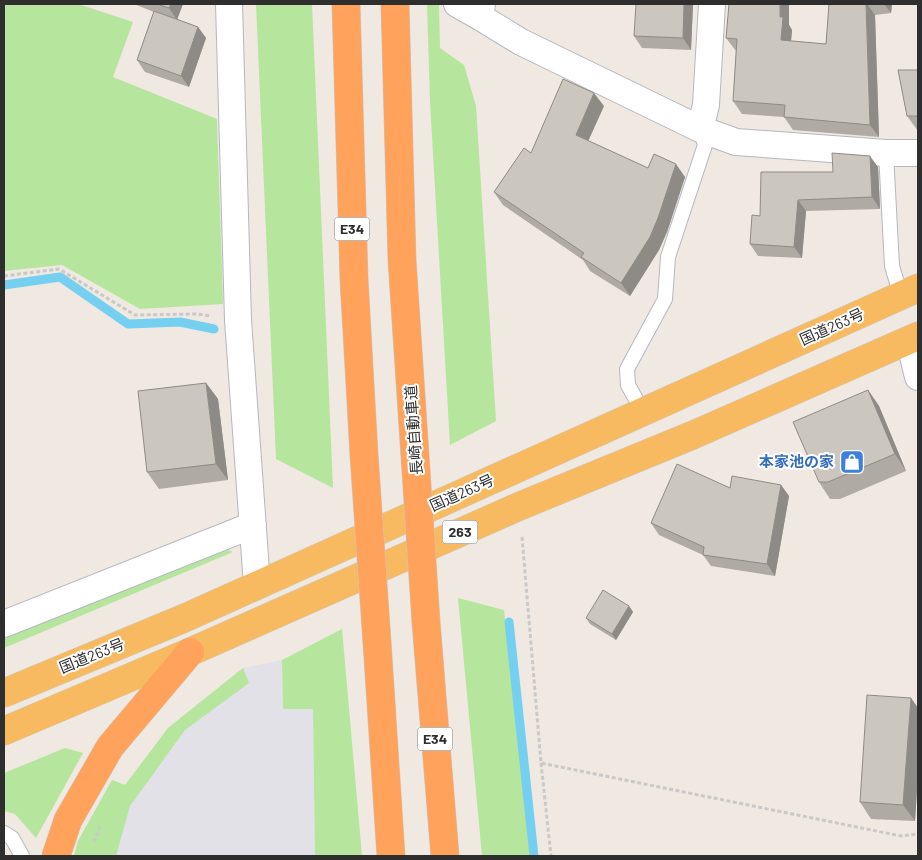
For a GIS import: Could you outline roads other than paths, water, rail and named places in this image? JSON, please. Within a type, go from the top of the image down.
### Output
[{"type":"highway","name":"E34","points":[[346,4],[354,279],[391,856]]},
{"type":"highway","name":"長崎自動車道","points":[[395,4],[402,260],[426,622],[445,856]]},
{"type":"highway","name":"国道263号","points":[[4,692],[187,617],[910,292]]},
{"type":"highway","name":"263","points":[[4,731],[190,652],[520,506],[693,435],[914,338]]},
{"type":"highway","points":[[56,856],[68,820],[110,747],[190,652]]},
{"type":"street","points":[[229,4],[238,320],[258,585]]},
{"type":"street","points":[[457,4],[481,10],[521,42],[700,129],[736,142],[886,153],[918,153]]},
{"type":"street","points":[[700,129],[706,105],[712,4]]},
{"type":"street","points":[[914,338],[918,377]]},
{"type":"street","points":[[4,624],[253,525]]},
{"type":"lane","points":[[643,412],[628,384],[627,369],[665,299],[668,257],[706,145],[700,129]]},
{"type":"lane","points":[[886,153],[892,266],[910,292]]},
{"type":"lane","points":[[4,834],[12,838],[22,856]]},
{"type":"waterway","points":[[4,285],[60,277],[128,324],[180,322],[214,329]]},
{"type":"waterway","points":[[509,622],[534,856]]},
{"type":"place","name":"本家池の家","points":[[852,462]]}]
